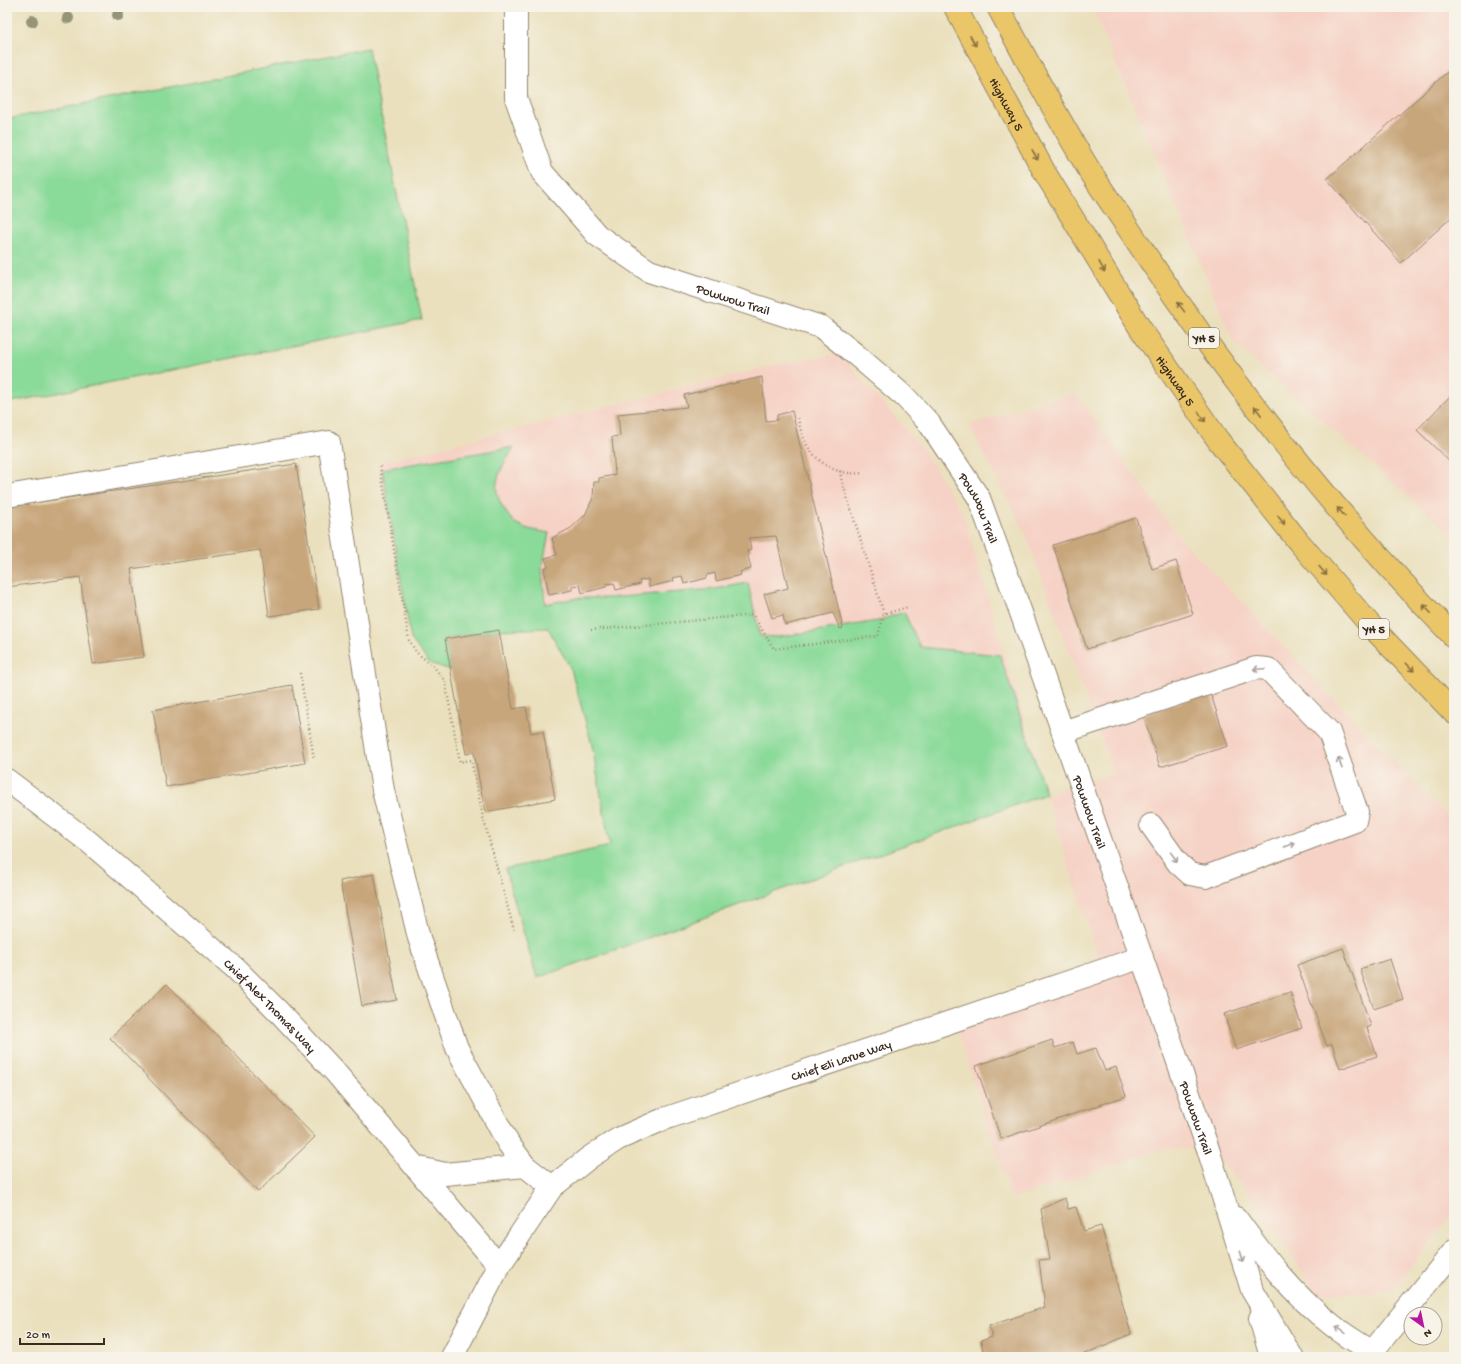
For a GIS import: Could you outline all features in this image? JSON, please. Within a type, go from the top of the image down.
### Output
[{"type":"highway","name":"Highway 5","points":[[954,7],[1049,180],[1140,328],[1218,440],[1298,541],[1372,627],[1454,713]]},
{"type":"highway","name":"YH 5","points":[[998,7],[1078,152],[1173,296],[1258,411],[1336,507],[1410,591],[1454,637]]},
{"type":"street","name":"Powwow Trail","points":[[516,7],[516,98],[521,113],[542,172],[597,235],[649,271],[820,327],[856,354],[906,398],[929,423],[979,498],[1142,957],[1227,1206],[1252,1290],[1292,1357]]},
{"type":"street","points":[[7,496],[329,442],[383,790],[419,938],[457,1048],[508,1143],[525,1166],[552,1187],[500,1266],[452,1357]]},
{"type":"street","points":[[1063,732],[1256,668],[1268,669],[1329,732],[1357,812],[1355,821],[1206,877],[1190,874],[1178,863],[1151,825]]},
{"type":"street","name":"Chief Alex Thomas Way","points":[[7,780],[89,842],[236,969],[278,1010],[335,1072],[414,1167],[500,1266]]},
{"type":"street","name":"Chief Eli Larue Way","points":[[552,1187],[590,1157],[618,1139],[664,1119],[1142,957]]},
{"type":"street","points":[[414,1167],[445,1174],[525,1166]]},
{"type":"street","name":"Powwow Trail","points":[[1227,1206],[1269,1263],[1300,1297],[1370,1355]]},
{"type":"street","points":[[1370,1355],[1454,1251]]},
{"type":"street","points":[[1252,1290],[1271,1357]]},
{"type":"path","points":[[798,418],[800,432],[806,445],[824,464],[848,473],[863,473]]},
{"type":"path","points":[[380,466],[409,640],[416,652],[434,667],[445,681],[460,762],[471,760],[483,817],[514,930]]},
{"type":"path","points":[[591,630],[753,615],[774,649],[878,636],[884,614],[840,471]]},
{"type":"path","points":[[884,614],[908,607]]},
{"type":"path","points":[[300,673],[314,759]]},
{"type":"shaded area","points":[[1092,7],[1454,7],[1454,536],[1234,343]]},
{"type":"shaded area","points":[[839,353],[925,452],[963,514],[1046,794],[537,978],[514,868],[610,846],[571,631],[544,611],[411,639],[378,463],[767,367]]},
{"type":"shaded area","points":[[1075,393],[1180,538],[1432,801],[1454,820],[1454,1213],[1390,1292],[1317,1294],[1251,1194],[1208,1149],[1161,1149],[1012,1199],[954,1021],[1102,970],[1046,794],[1114,774],[1025,533],[969,425]]},
{"type":"green space","points":[[368,48],[422,320],[7,403],[7,119]]},
{"type":"green space","points":[[514,447],[498,477],[497,492],[504,509],[517,524],[526,528],[549,533],[542,569],[545,604],[577,598],[608,598],[715,589],[748,583],[760,636],[778,637],[878,621],[904,612],[920,647],[1000,655],[1046,794],[537,978],[505,869],[610,846],[592,745],[571,669],[548,628],[499,630],[445,639],[451,670],[429,663],[411,639],[382,469]]},
{"type":"building","points":[[1454,66],[1454,215],[1401,263],[1327,179]]},
{"type":"building","points":[[762,377],[766,421],[777,420],[777,415],[792,411],[843,628],[840,629],[833,613],[785,625],[783,615],[772,618],[764,594],[788,588],[776,536],[749,538],[751,550],[747,551],[751,569],[740,572],[741,575],[716,581],[715,573],[707,575],[707,578],[684,584],[682,576],[673,578],[674,581],[649,587],[648,579],[639,581],[640,584],[616,590],[614,583],[606,584],[606,587],[582,593],[580,585],[572,586],[572,590],[549,595],[544,568],[548,567],[545,558],[557,555],[552,538],[571,528],[585,515],[593,498],[594,482],[599,482],[599,478],[615,475],[612,437],[620,436],[618,414],[687,407],[684,395]]},
{"type":"building","points":[[1454,392],[1454,466],[1417,430]]},
{"type":"building","points":[[296,464],[319,609],[269,616],[260,550],[131,569],[144,657],[93,664],[80,577],[7,587],[7,507]]},
{"type":"building","points":[[1136,518],[1152,569],[1176,561],[1193,614],[1087,649],[1053,545]]},
{"type":"building","points":[[499,630],[513,709],[526,707],[531,733],[543,731],[555,799],[485,812],[474,752],[466,754],[445,639]]},
{"type":"building","points":[[292,685],[305,763],[166,787],[153,710]]},
{"type":"building","points":[[1210,692],[1228,746],[1160,767],[1143,715]]},
{"type":"building","points":[[374,874],[397,1000],[362,1006],[340,881]]},
{"type":"building","points":[[1343,948],[1371,1026],[1367,1028],[1377,1056],[1340,1069],[1332,1044],[1327,1046],[1297,965]]},
{"type":"building","points":[[1390,959],[1403,999],[1374,1009],[1360,969]]},
{"type":"building","points":[[167,984],[315,1137],[258,1192],[110,1038]]},
{"type":"building","points":[[1290,992],[1302,1028],[1236,1050],[1224,1014]]},
{"type":"building","points":[[1052,1040],[1055,1048],[1073,1042],[1077,1054],[1096,1048],[1105,1071],[1116,1067],[1126,1096],[1001,1139],[976,1066]]},
{"type":"building","points":[[1065,1198],[1068,1209],[1076,1207],[1084,1231],[1101,1226],[1131,1334],[1082,1355],[1082,1357],[984,1357],[981,1341],[992,1337],[989,1326],[1045,1307],[1039,1260],[1050,1259],[1041,1209]]}]
